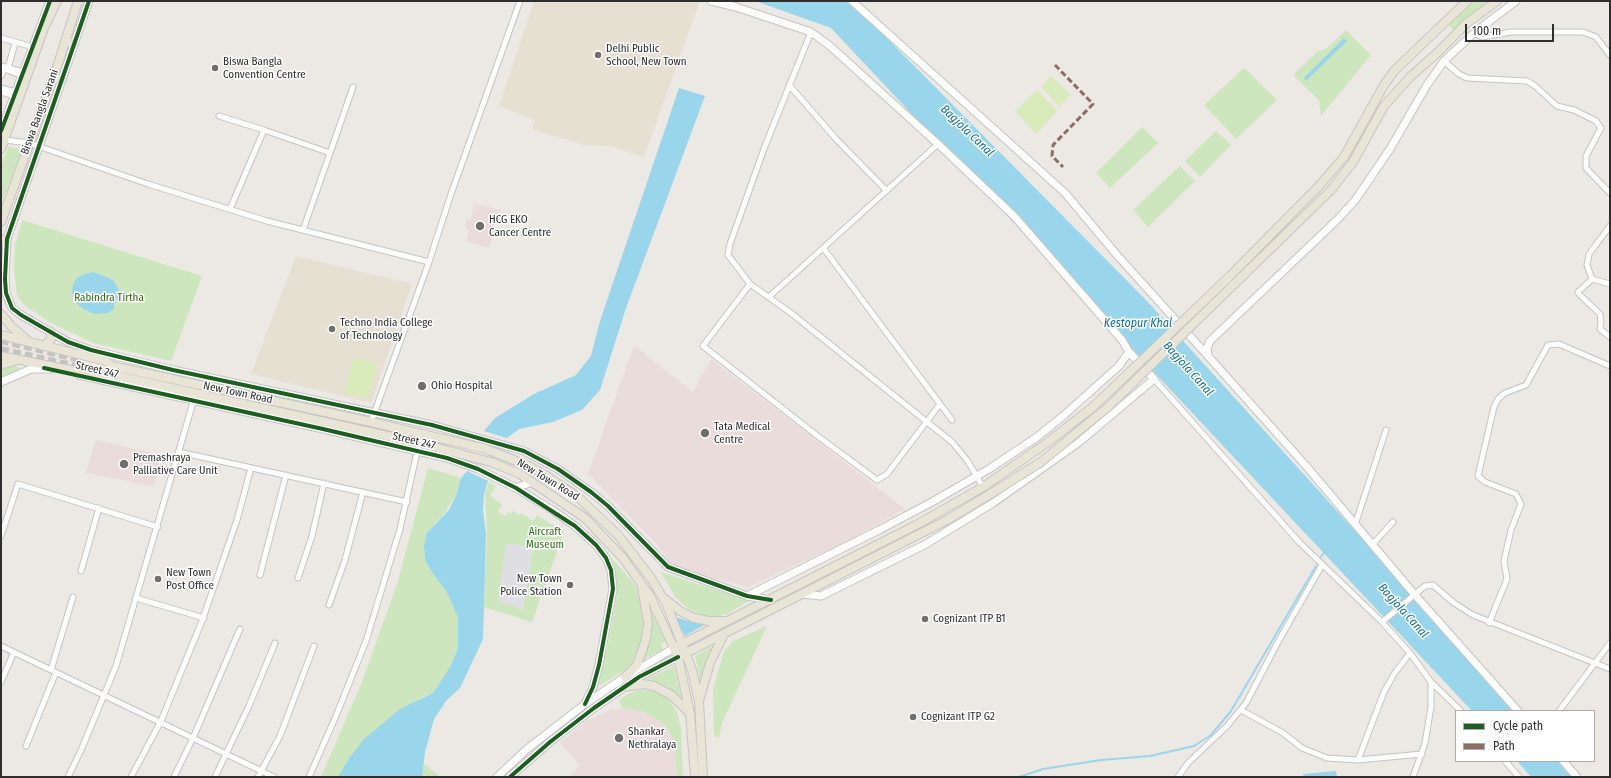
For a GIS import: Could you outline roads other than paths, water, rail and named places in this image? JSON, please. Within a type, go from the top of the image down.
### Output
[{"type":"main road","points":[[1,149],[41,30],[57,1]]},
{"type":"main road","name":"Biswa Bangla Sarani","points":[[1,222],[53,78],[78,1]]},
{"type":"main road","points":[[674,648],[918,524],[985,486],[1048,442],[1093,407],[1226,280],[1320,185],[1344,157],[1384,85],[1394,71],[1467,1]]},
{"type":"main road","points":[[678,657],[947,520],[1041,462],[1108,407],[1331,190],[1353,162],[1384,106],[1410,77],[1467,23],[1497,1]]},
{"type":"main road","points":[[65,41],[74,44]]},
{"type":"main road","points":[[53,78],[62,80]]},
{"type":"main road","points":[[1,314],[19,334],[40,345],[50,340],[51,332]]},
{"type":"main road","name":"New Town Road","points":[[1,335],[106,361],[112,366],[371,422],[493,451],[540,472],[578,497],[604,520],[622,540],[651,578],[663,597],[683,644],[699,701],[703,777]]},
{"type":"main road","points":[[1,356],[85,372],[109,374]]},
{"type":"main road","points":[[1,365],[20,359]]},
{"type":"main road","points":[[112,366],[91,366],[109,374],[195,397],[491,462],[520,474],[585,518],[614,547],[641,583],[656,608],[678,657],[690,713],[695,777]]},
{"type":"main road","points":[[625,677],[637,665],[646,638],[648,623],[641,583]]},
{"type":"main road","points":[[663,597],[680,611],[694,618],[708,621],[729,620]]},
{"type":"main road","points":[[699,701],[712,658],[724,634]]},
{"type":"main road","points":[[624,687],[643,684],[654,686],[671,695],[690,713]]},
{"type":"street","points":[[1,131],[4,116],[15,94],[41,30],[50,1]]},
{"type":"street","points":[[89,1],[39,147],[4,239],[4,279],[6,293],[12,308],[21,315],[68,342],[91,350],[121,358],[373,412],[489,439],[524,451],[540,458],[571,478],[608,506],[668,567],[747,596],[771,600]]},
{"type":"street","points":[[371,422],[373,412],[429,262],[451,194],[520,1]]},
{"type":"street","points":[[711,1],[736,7],[811,32],[830,46],[938,144],[1014,216],[1122,340],[1129,352],[1299,542],[1382,622],[1410,653],[1431,682],[1460,710]]},
{"type":"street","points":[[852,1],[1065,193],[1117,255],[1307,467],[1415,595],[1517,710]]},
{"type":"street","points":[[1208,356],[1207,348],[1210,341],[1339,218],[1356,199],[1386,156],[1427,85],[1444,61],[1474,33],[1516,1]]},
{"type":"street","points":[[811,32],[763,153],[728,255],[750,284],[770,296],[927,421],[957,447],[977,477],[985,486]]},
{"type":"street","points":[[1474,33],[1482,37],[1511,32],[1583,32],[1596,37],[1610,55]]},
{"type":"street","points":[[1,38],[33,47]]},
{"type":"street","points":[[1,76],[17,43]]},
{"type":"street","points":[[1444,61],[1459,74],[1467,78],[1527,81],[1534,85],[1557,106],[1574,110],[1596,121],[1601,128],[1586,156],[1586,168],[1610,193]]},
{"type":"street","points":[[5,68],[23,74]]},
{"type":"street","points":[[5,68],[23,74]]},
{"type":"street","points":[[790,85],[837,140],[886,190]]},
{"type":"street","points":[[303,230],[353,87]]},
{"type":"street","points":[[1,88],[15,94]]},
{"type":"street","points":[[1,92],[15,94]]},
{"type":"street","points":[[219,116],[330,153]]},
{"type":"street","points":[[230,209],[264,130]]},
{"type":"street","points":[[3,140],[29,143],[148,184],[268,221],[429,262]]},
{"type":"street","points":[[770,296],[824,249],[886,190],[938,144]]},
{"type":"street","points":[[1592,279],[1587,265],[1589,254],[1610,226]]},
{"type":"street","points":[[824,249],[952,420]]},
{"type":"street","points":[[1592,279],[1610,284]]},
{"type":"street","points":[[1592,279],[1590,283],[1580,288],[1579,294],[1600,314],[1602,322],[1600,329],[1610,337]]},
{"type":"street","points":[[750,284],[703,346],[815,434],[877,480],[887,474],[940,404]]},
{"type":"street","points":[[1489,622],[1507,580],[1507,573],[1504,564],[1505,555],[1521,504],[1516,494],[1485,482],[1478,476],[1494,407],[1498,399],[1505,393],[1526,385],[1548,345],[1559,344],[1610,366]]},
{"type":"street","points":[[747,596],[879,530],[977,477],[1038,437],[1119,366],[1129,352]]},
{"type":"street","name":"Street 247","points":[[1,382],[31,369],[44,368],[195,397]]},
{"type":"street","points":[[801,594],[821,596],[926,544],[956,526],[993,503],[1078,443],[1154,379]]},
{"type":"street","points":[[68,777],[105,695],[116,666],[158,528],[195,397]]},
{"type":"street","points":[[1355,525],[1386,430]]},
{"type":"street","points":[[309,777],[336,716],[366,641],[407,502],[418,447]]},
{"type":"street","name":"Street 247","points":[[418,447],[467,465],[516,488],[575,526],[598,548],[606,558],[611,570],[613,589],[599,665],[593,688],[585,704]]},
{"type":"street","points":[[179,452],[407,502]]},
{"type":"street","points":[[131,777],[161,721],[204,618],[237,520],[251,468]]},
{"type":"street","points":[[260,575],[286,476]]},
{"type":"street","points":[[516,488],[532,482]]},
{"type":"street","points":[[1,536],[18,484],[99,508],[158,528]]},
{"type":"street","points":[[298,578],[312,536],[324,484]]},
{"type":"street","points":[[329,605],[345,560],[363,492]]},
{"type":"street","points":[[82,571],[99,508]]},
{"type":"street","points":[[1372,545],[1393,522]]},
{"type":"street","points":[[598,548],[614,547]]},
{"type":"street","points":[[1178,777],[1188,763],[1227,726],[1251,697],[1274,649],[1322,565]]},
{"type":"street","points":[[1382,622],[1425,586],[1433,585],[1463,610],[1489,622],[1610,669]]},
{"type":"street","points":[[26,746],[54,671],[73,597]]},
{"type":"street","points":[[136,598],[204,618]]},
{"type":"street","points":[[174,777],[193,738],[240,628]]},
{"type":"street","points":[[215,777],[249,706],[275,643]]},
{"type":"street","points":[[1560,710],[1610,643]]},
{"type":"street","points":[[1,646],[161,721],[274,777]]},
{"type":"street","points":[[258,777],[283,729],[314,646]]},
{"type":"street","points":[[497,777],[528,749],[585,704],[625,677],[674,648]]},
{"type":"street","points":[[1,682],[14,652]]},
{"type":"street","points":[[1358,760],[1384,692],[1394,674],[1410,653]]},
{"type":"street","points":[[510,777],[580,718],[624,687],[678,657]]},
{"type":"street","points":[[1413,777],[1422,754],[1431,707],[1431,682]]},
{"type":"street","points":[[1241,710],[1276,728],[1294,743],[1315,754],[1336,760],[1358,760],[1422,754]]},
{"type":"street","points":[[1506,762],[1519,777]]},
{"type":"street","points":[[1564,762],[1577,777]]},
{"type":"water","name":"Kestopur Khal","points":[[755,1],[850,1],[1147,301],[1517,710],[1471,710],[831,28]]},
{"type":"water","points":[[1344,38],[1347,41],[1306,81],[1304,78]]},
{"type":"water","points":[[679,88],[705,96],[626,308],[600,390],[582,410],[553,422],[519,429],[507,438],[484,431],[495,418],[534,394],[576,375],[591,356],[600,321]]},
{"type":"water","points":[[94,272],[113,280],[121,293],[114,304],[114,309],[108,313],[95,314],[85,310],[76,303],[72,292],[73,284],[77,278],[84,274]]},
{"type":"water","points":[[467,471],[488,481],[484,494],[483,510],[486,535],[483,639],[460,688],[446,701],[434,719],[425,752],[422,777],[338,777],[350,757],[364,739],[400,709],[433,693],[450,667],[458,648],[458,617],[446,591],[433,574],[425,560],[424,547],[426,534],[449,510],[457,493],[461,478]]},
{"type":"water","points":[[675,617],[695,623],[706,624],[685,636]]},
{"type":"water","points":[[1518,762],[1564,762],[1577,777],[1531,777]]},
{"type":"water","points":[[1336,771],[1337,777],[1302,777],[1304,774]]},
{"type":"waterway","points":[[1321,557],[1325,551]]},
{"type":"waterway","points":[[1019,777],[1043,769],[1101,760],[1150,756],[1194,746],[1211,735],[1231,711],[1316,566]]},
{"type":"tunnel","points":[[1,340],[80,359]]},
{"type":"tunnel","points":[[1,350],[90,370]]},
{"type":"place","name":"Delhi Public School, New Town","points":[[598,55]]},
{"type":"place","name":"Biswa Bangla Convention Centre","points":[[215,68]]},
{"type":"place","name":"HCG EKO Cancer Centre","points":[[480,226]]},
{"type":"place","name":"Techno India College of Technology","points":[[332,329]]},
{"type":"place","name":"Ohio Hospital","points":[[422,386]]},
{"type":"place","name":"Tata Medical Centre","points":[[705,433]]},
{"type":"place","name":"Premashraya Palliative Care Unit","points":[[124,464]]},
{"type":"place","name":"New Town Post Office","points":[[158,579]]},
{"type":"place","name":"New Town Police Station","points":[[570,585]]},
{"type":"place","name":"Cognizant ITP B1","points":[[925,619]]},
{"type":"place","name":"Cognizant ITP G2","points":[[913,717]]},
{"type":"place","name":"Shankar Nethralaya","points":[[619,738]]},
{"type":"water label","name":"Bagjola Canal","points":[[967,131]]},
{"type":"water label","name":"Bagjola Canal","points":[[1188,369]]},
{"type":"water label","name":"Bagjola Canal","points":[[1403,611]]},
{"type":"park label","name":"Rabindra Tirtha","points":[[109,298]]},
{"type":"park label","name":"Aircraft Museum","points":[[545,538]]}]
